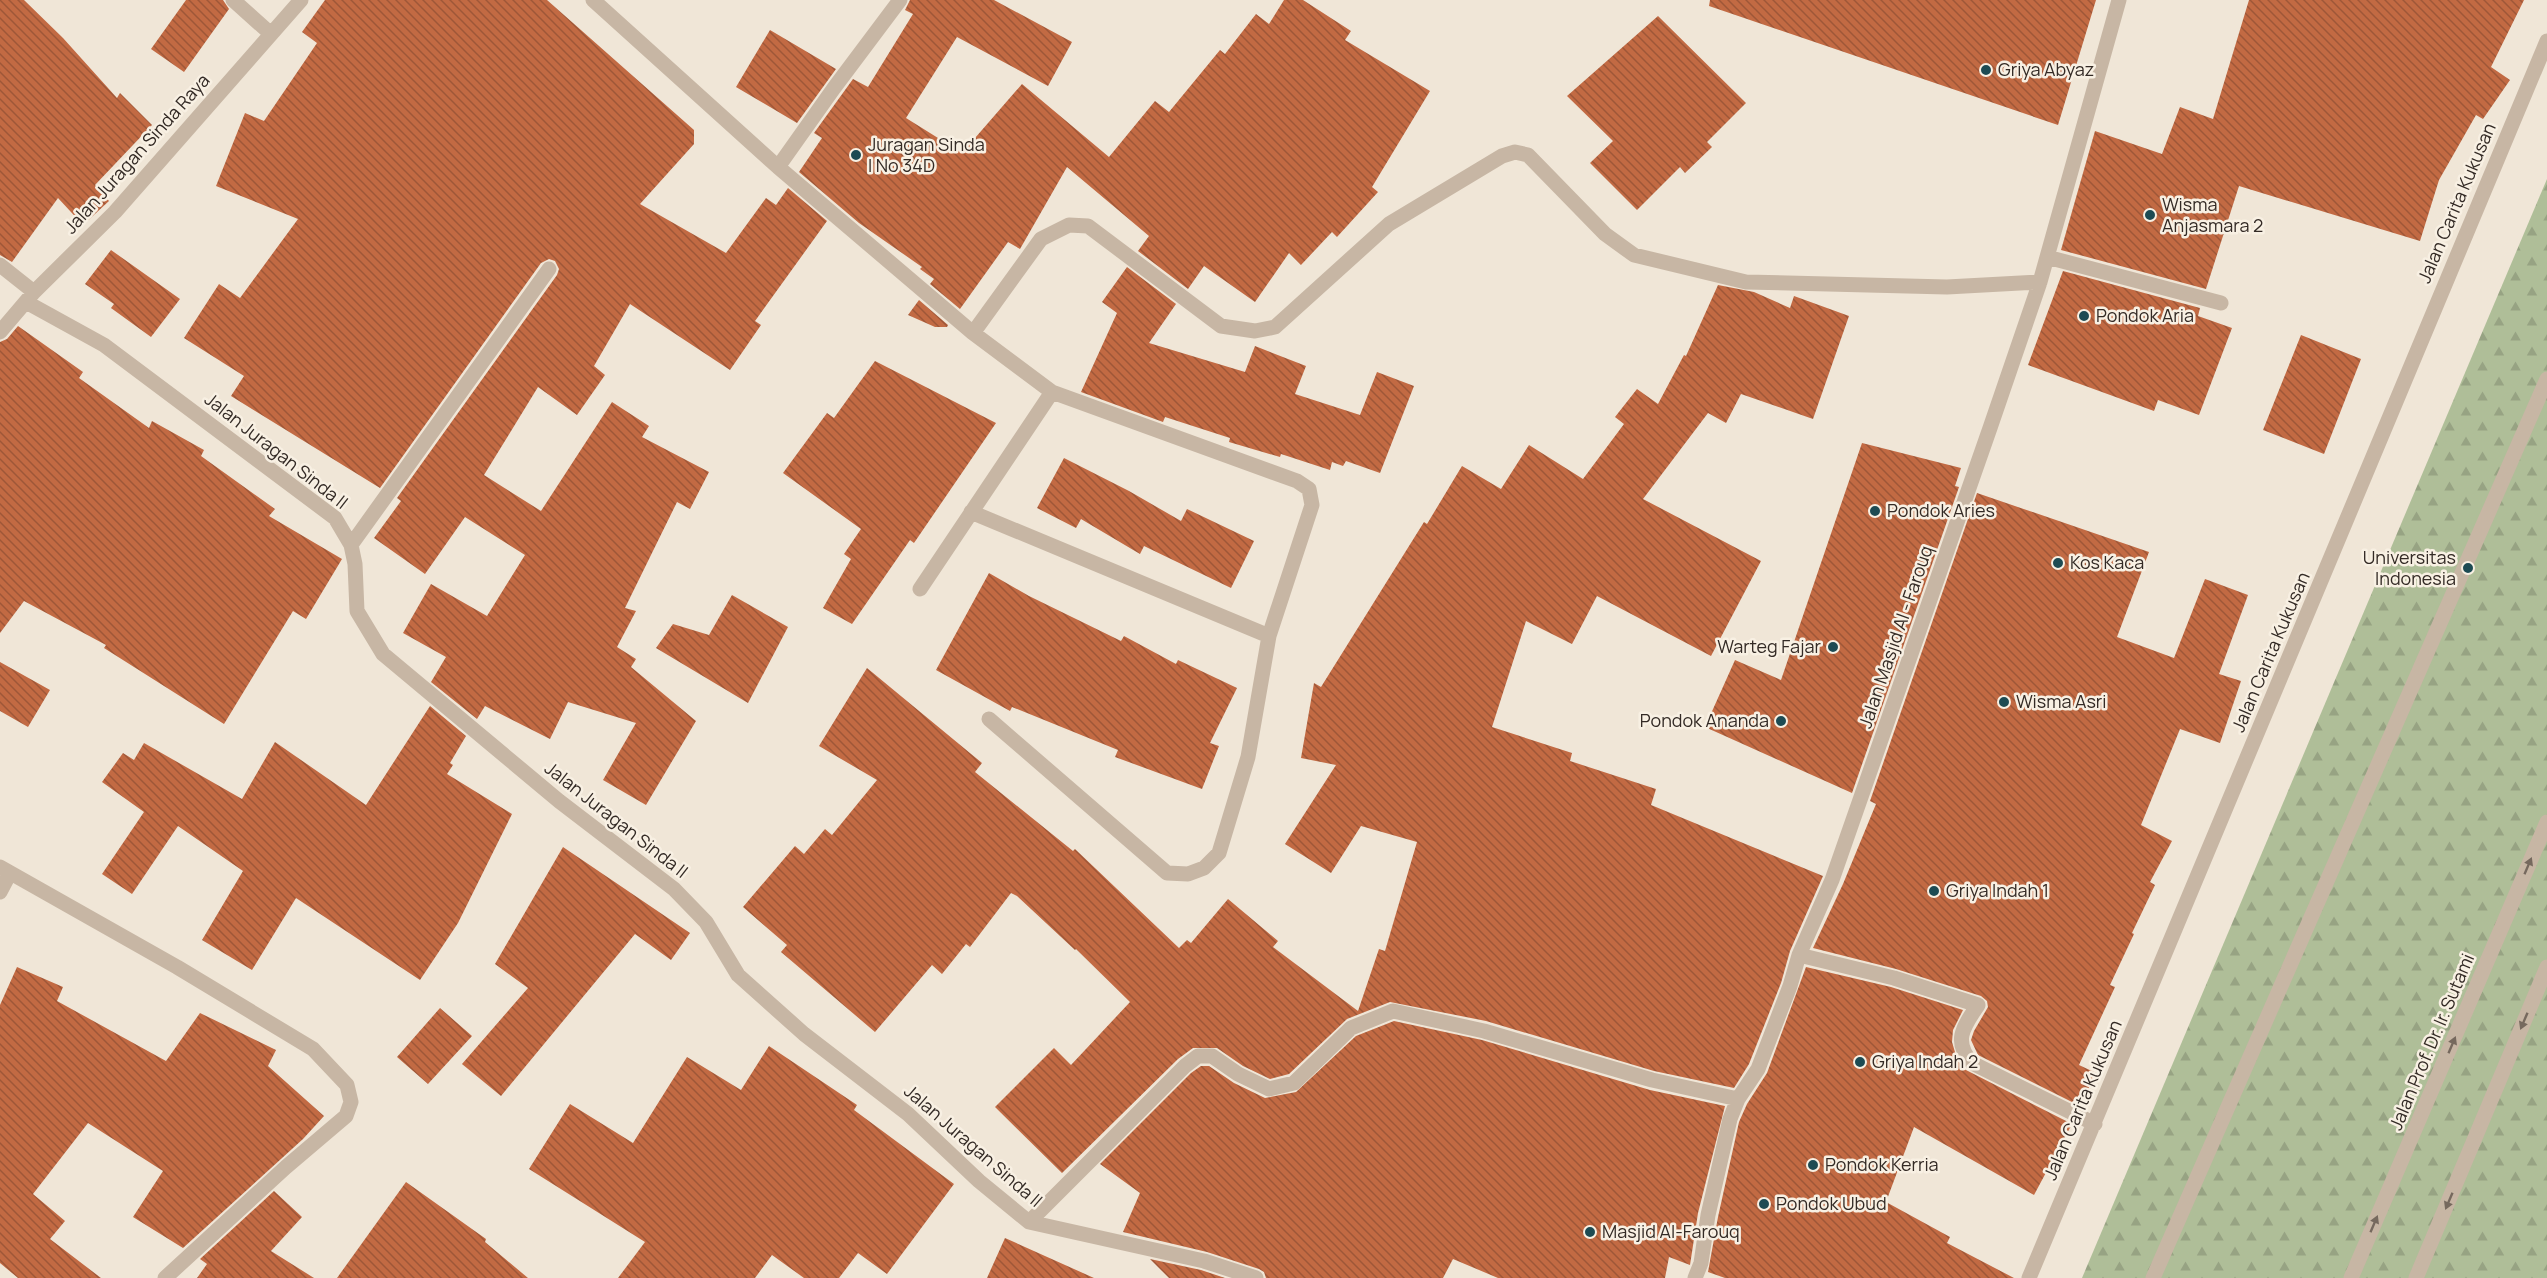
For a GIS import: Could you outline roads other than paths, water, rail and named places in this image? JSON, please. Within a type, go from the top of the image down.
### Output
[{"type":"street","points":[[233,0],[271,34]]},
{"type":"street","name":"Jalan Juragan Sinda Raya","points":[[0,332],[30,297],[115,212],[301,0]]},
{"type":"street","points":[[593,0],[778,167],[973,333],[1052,392],[1297,481],[1309,489],[1312,505],[1269,636],[1248,757],[1219,853],[1204,868],[1188,874],[1167,873],[989,719]]},
{"type":"street","points":[[778,167],[900,0]]},
{"type":"street","name":"Jalan Masjid Al - Farouq","points":[[1695,1278],[1701,1263],[1708,1215],[1730,1119],[1738,1099],[1758,1069],[1790,986],[1799,955],[1832,880],[2040,282],[2120,0]]},
{"type":"street","name":"Jalan Carita Kukusan","points":[[2029,1278],[2323,579],[2422,333],[2547,41]]},
{"type":"street","points":[[973,333],[1041,239],[1069,225],[1088,226],[1221,326],[1256,331],[1275,327],[1389,224],[1502,156],[1515,152],[1528,156],[1605,234],[1634,255],[1746,282],[1947,287],[2040,282]]},
{"type":"street","points":[[2047,257],[2221,303]]},
{"type":"street","name":"Jalan Juragan Sinda II","points":[[0,265],[30,297],[104,345],[335,518],[351,545],[355,564],[357,611],[383,654],[559,801],[674,889],[706,922],[738,975],[804,1034],[908,1114],[979,1181],[1029,1222],[1204,1261],[1256,1278]]},
{"type":"street","points":[[351,545],[549,269]]},
{"type":"street","points":[[2153,1278],[2547,379]]},
{"type":"street","points":[[920,589],[1052,392]]},
{"type":"street","points":[[970,512],[1269,636]]},
{"type":"street","name":"Jalan Prof. Dr. Ir. Sutami","points":[[2351,1278],[2547,822]]},
{"type":"street","points":[[0,892],[5,870],[177,967],[313,1048],[347,1085],[351,1102],[346,1116],[286,1167],[165,1278]]},
{"type":"street","points":[[1799,955],[1894,978],[1978,1005],[1962,1030],[1963,1049],[1972,1063],[2095,1124]]},
{"type":"street","points":[[2416,1278],[2547,967]]},
{"type":"street","points":[[1029,1222],[1185,1066],[1198,1056],[1212,1056],[1238,1074],[1269,1089],[1294,1083],[1351,1028],[1393,1011],[1484,1031],[1652,1080],[1738,1099]]},
{"type":"place","name":"Griya Abyaz","points":[[1986,70]]},
{"type":"place","name":"Juragan Sinda I No 34D","points":[[856,155]]},
{"type":"place","name":"Wisma Anjasmara 2","points":[[2150,215]]},
{"type":"place","name":"Pondok Aria","points":[[2084,316]]},
{"type":"place","name":"Pondok Aries","points":[[1875,511]]},
{"type":"place","name":"Kos Kaca","points":[[2058,563]]},
{"type":"place","name":"Universitas Indonesia","points":[[2468,568]]},
{"type":"place","name":"Warteg Fajar","points":[[1833,647]]},
{"type":"place","name":"Wisma Asri","points":[[2004,702]]},
{"type":"place","name":"Pondok Ananda","points":[[1781,721]]},
{"type":"place","name":"Griya Indah 1","points":[[1934,891]]},
{"type":"place","name":"Griya Indah 2","points":[[1860,1062]]},
{"type":"place","name":"Pondok Kerria","points":[[1813,1165]]},
{"type":"place","name":"Pondok Ubud","points":[[1764,1204]]},
{"type":"place","name":"Masjid Al-Farouq","points":[[1590,1232]]}]
